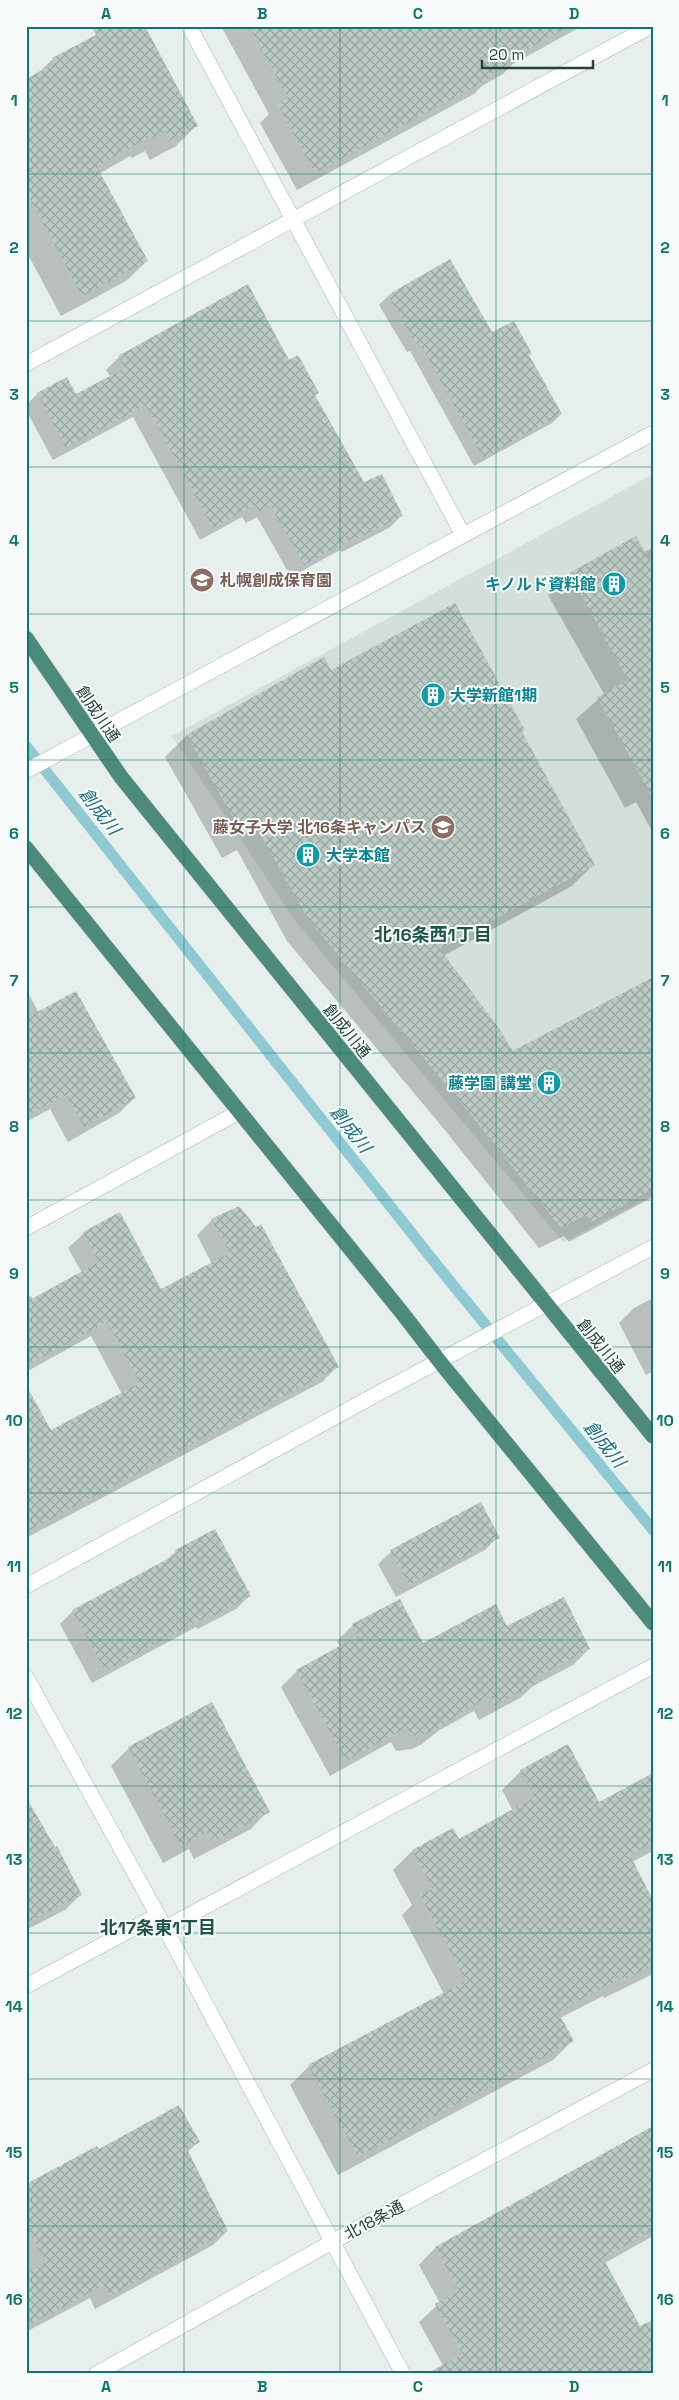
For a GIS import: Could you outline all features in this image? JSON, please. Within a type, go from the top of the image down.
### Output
[{"type":"highway","name":"創成川通","points":[[26,638],[91,736],[145,808],[653,1436]]},
{"type":"highway","points":[[26,848],[653,1623]]},
{"type":"street","points":[[189,26],[463,535]]},
{"type":"street","points":[[26,364],[651,26]]},
{"type":"street","points":[[26,771],[653,433]]},
{"type":"street","points":[[26,1228],[239,1112]]},
{"type":"street","points":[[26,1586],[377,1394],[653,1247]]},
{"type":"street","points":[[26,1986],[161,1922],[653,1666]]},
{"type":"street","points":[[26,1677],[161,1922],[403,2374]]},
{"type":"street","name":"北18条通","points":[[96,2374],[332,2242],[653,2070]]},
{"type":"shaded area","name":"藤女子大学 北16条キャンパス","points":[[653,474],[653,1195],[563,1242],[293,918],[172,736]]},
{"type":"building","points":[[91,26],[145,26],[198,126],[171,140],[166,131],[153,138],[151,136],[97,167],[148,261],[82,296],[26,191],[26,79],[55,63],[52,58],[96,35]]},
{"type":"building","points":[[249,26],[569,26],[521,53],[523,56],[493,73],[494,76],[315,173],[277,104],[288,98]]},
{"type":"building","points":[[450,259],[492,332],[514,321],[532,354],[529,355],[562,414],[483,458],[420,343],[416,344],[388,295]]},
{"type":"building","points":[[248,284],[289,360],[298,355],[319,393],[315,395],[364,482],[382,474],[403,516],[355,540],[353,538],[304,565],[270,505],[259,512],[255,505],[213,528],[146,405],[66,448],[37,393],[67,377],[76,394],[125,368],[118,356]]},
{"type":"building","points":[[636,536],[653,566],[653,799],[597,697],[628,680],[569,573]]},
{"type":"building","name":"藤女子大学 北16条キャンパス","points":[[455,603],[525,730],[522,732],[595,865],[440,949],[500,1030],[513,1051],[653,977],[653,1189],[591,1222],[586,1215],[561,1228],[465,1108],[308,919],[258,830],[244,837],[186,735],[324,657],[331,670]]},
{"type":"building","points":[[76,991],[136,1098],[84,1127],[66,1095],[26,1116],[26,1018]]},
{"type":"building","points":[[239,1206],[256,1227],[261,1224],[339,1367],[26,1532],[26,1385],[51,1430],[140,1383],[107,1322],[26,1366],[26,1302],[99,1262],[83,1232],[120,1212],[161,1289],[230,1253],[211,1219]]},
{"type":"building","points":[[481,1502],[500,1538],[409,1585],[390,1550]]},
{"type":"building","points":[[215,1529],[251,1596],[211,1617],[209,1615],[105,1671],[72,1610],[177,1554],[175,1550]]},
{"type":"building","points":[[564,1597],[590,1649],[535,1678],[538,1683],[495,1705],[490,1696],[455,1716],[439,1729],[429,1733],[412,1736],[407,1727],[346,1761],[296,1670],[358,1636],[352,1624],[400,1599],[423,1643],[496,1604],[507,1626]]},
{"type":"building","points":[[212,1702],[270,1812],[212,1842],[207,1832],[181,1846],[128,1747]]},
{"type":"building","points":[[568,1744],[599,1802],[653,1773],[653,1843],[630,1855],[653,1900],[653,1965],[624,1980],[623,1977],[558,2012],[574,2041],[358,2157],[308,2065],[466,1981],[420,1895],[433,1889],[412,1850],[453,1828],[459,1839],[535,1797],[520,1770]]},
{"type":"building","points":[[26,1797],[55,1847],[57,1846],[82,1895],[26,1923]]},
{"type":"building","points":[[179,2105],[200,2142],[187,2149],[228,2231],[110,2296],[104,2285],[26,2327],[26,2273],[46,2262],[26,2226],[26,2184],[97,2146],[99,2149]]},
{"type":"building","points":[[653,2126],[653,2230],[603,2258],[640,2326],[653,2320],[653,2364],[635,2374],[426,2374],[463,2354],[435,2304],[459,2290],[435,2247]]},
{"type":"waterway","name":"創成川","points":[[26,746],[440,1269],[653,1530]]},
{"type":"place","name":"札幌創成保育園","points":[[202,580]]},
{"type":"place","name":"キノルド資料館","points":[[614,584]]},
{"type":"place","name":"大学新館1期","points":[[433,695]]},
{"type":"place","name":"藤女子大学 北16条キャンパス","points":[[443,827]]},
{"type":"place","name":"大学本館","points":[[308,855]]},
{"type":"place","name":"藤学園 講堂","points":[[549,1083]]},
{"type":"district","name":"北16条西1丁目","points":[[433,934]]},
{"type":"district","name":"北17条東1丁目","points":[[158,1927]]}]
